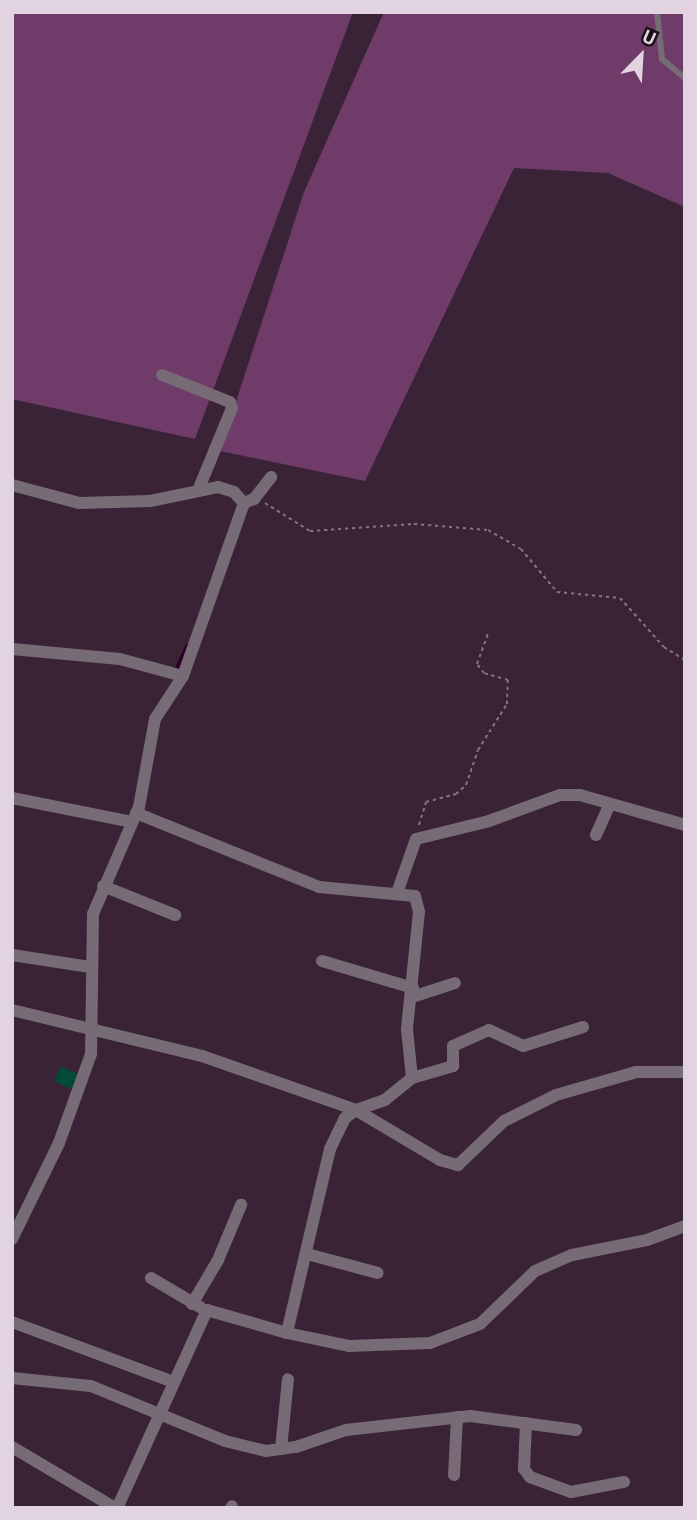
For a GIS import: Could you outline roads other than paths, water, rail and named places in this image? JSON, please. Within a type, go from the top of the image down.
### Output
[{"type":"street","points":[[162,375],[230,402],[232,408],[199,488]]},
{"type":"street","points":[[12,1240],[81,1088],[93,1030],[90,967],[93,914],[134,818],[155,719],[183,676],[249,501],[271,477]]},
{"type":"street","points":[[12,485],[79,503],[150,501],[199,488],[226,489],[249,501]]},
{"type":"street","points":[[12,649],[120,659],[183,676]]},
{"type":"street","points":[[397,893],[416,839],[486,822],[564,794],[610,803],[685,825]]},
{"type":"street","points":[[12,798],[134,818],[319,887],[397,893],[415,897],[419,902],[407,1029],[412,1078]]},
{"type":"street","points":[[596,835],[610,803]]},
{"type":"street","points":[[103,886],[175,915]]},
{"type":"street","points":[[12,955],[90,967]]},
{"type":"street","points":[[322,961],[412,992],[455,983]]},
{"type":"street","points":[[12,1010],[202,1056],[356,1110],[391,1127],[440,1160],[458,1165],[504,1121],[556,1095],[636,1072],[685,1072]]},
{"type":"street","points":[[287,1333],[330,1149],[345,1118],[356,1110],[384,1100],[412,1078],[453,1066],[453,1046],[489,1030],[523,1046],[583,1027]]},
{"type":"street","points":[[192,1304],[218,1259],[241,1205]]},
{"type":"street","points":[[151,1278],[192,1304],[287,1333],[349,1346],[430,1343],[480,1324],[535,1271],[572,1255],[647,1240],[683,1224]]},
{"type":"street","points":[[307,1254],[378,1273]]},
{"type":"street","points":[[12,1447],[116,1508],[207,1310]]},
{"type":"street","points":[[12,1322],[173,1382]]},
{"type":"street","points":[[12,1378],[91,1386],[248,1449],[281,1449],[346,1430],[457,1417],[576,1430]]},
{"type":"street","points":[[281,1449],[288,1379]]},
{"type":"street","points":[[454,1475],[457,1417]]},
{"type":"street","points":[[526,1423],[524,1469],[530,1477],[571,1492],[624,1482]]},
{"type":"lane","points":[[657,12],[662,59],[685,78]]},
{"type":"waterway","points":[[176,671],[187,646]]}]
